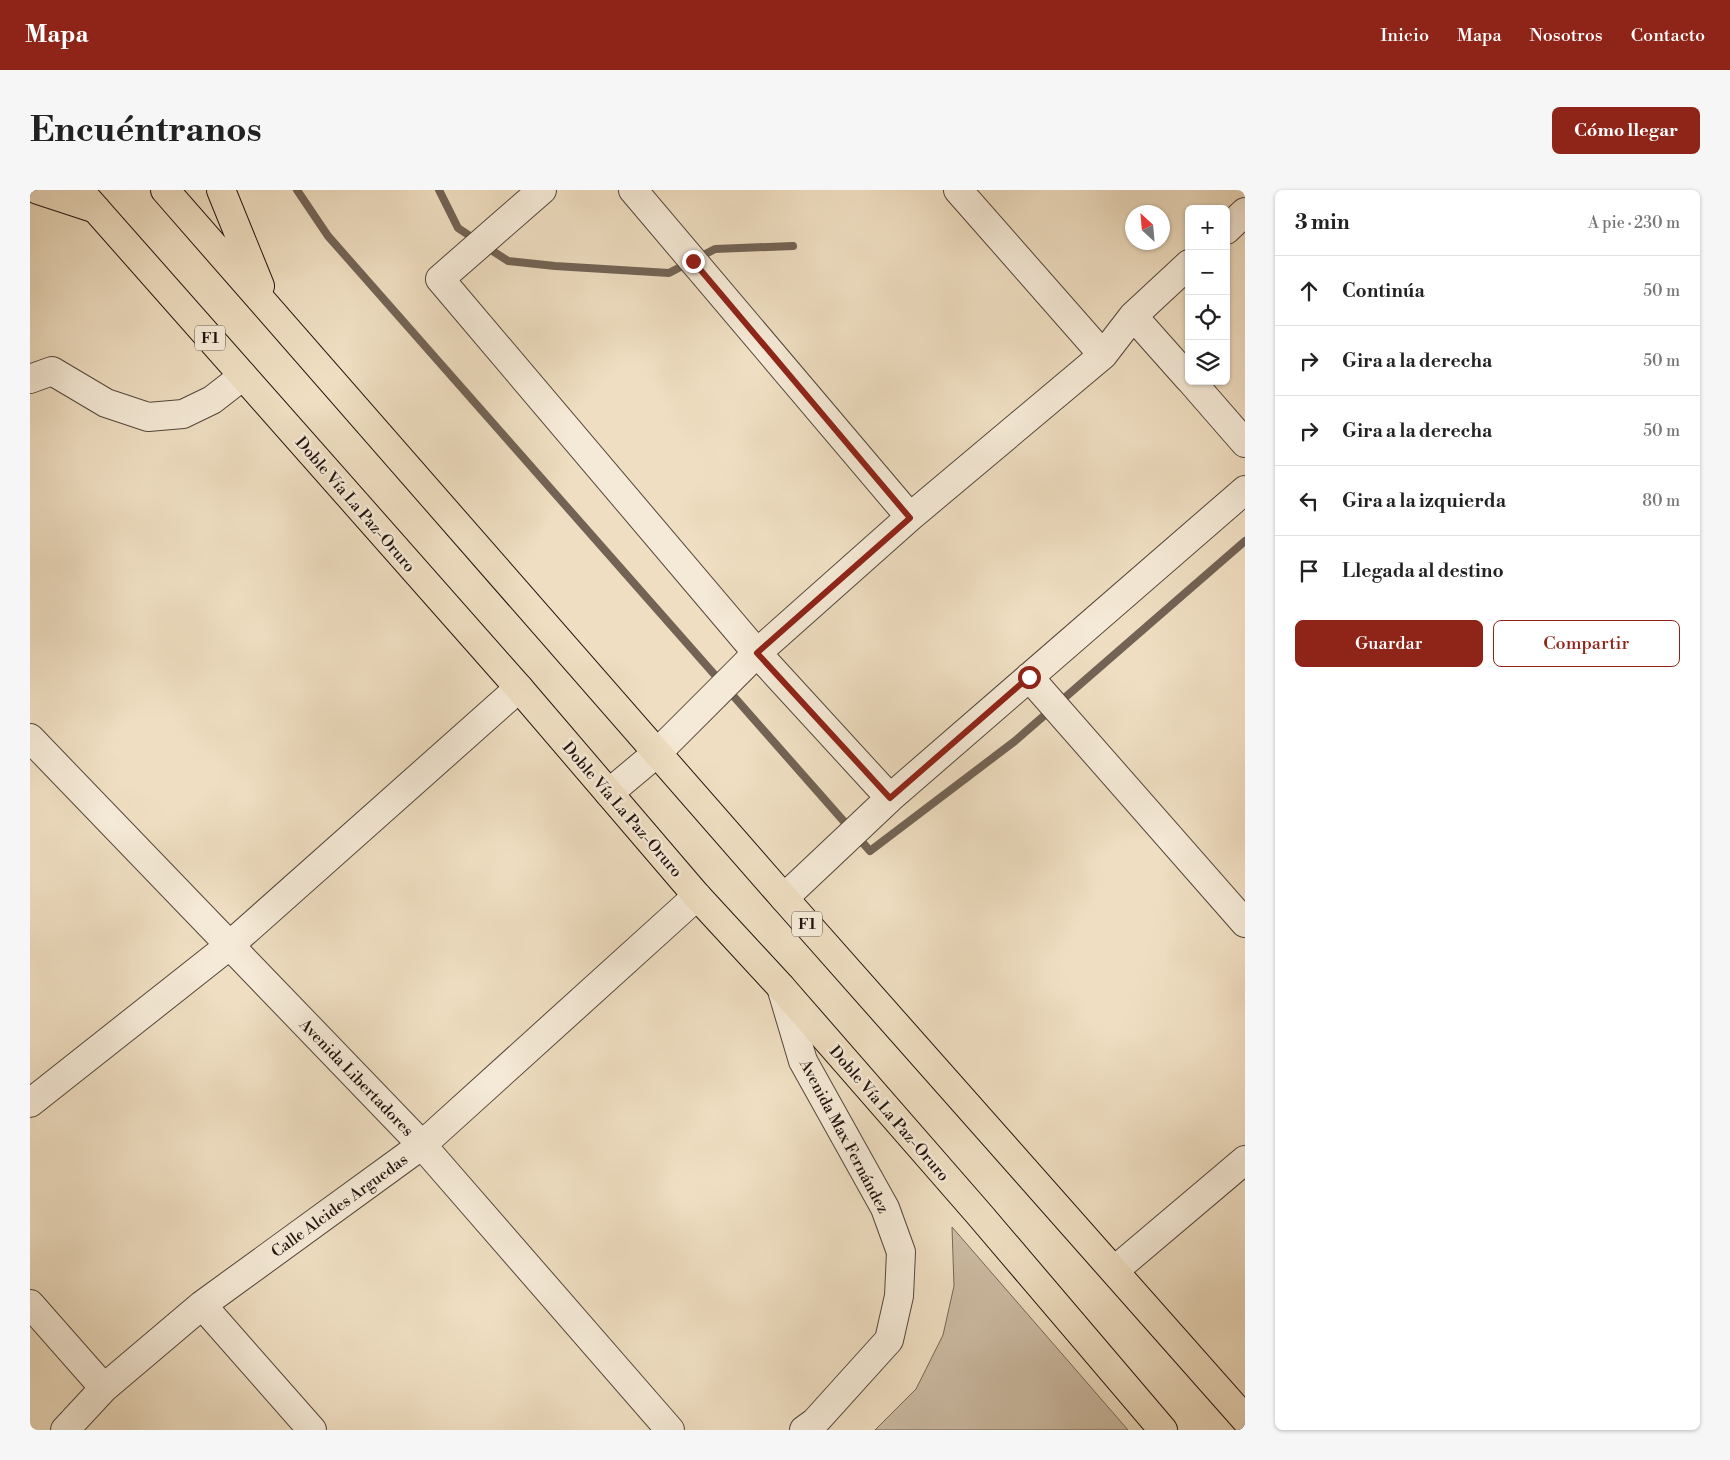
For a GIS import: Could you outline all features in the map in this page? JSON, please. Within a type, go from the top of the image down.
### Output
[{"type":"highway","points":[[38,190],[88,200]]},
{"type":"highway","name":"F1","points":[[165,190],[784,898],[1245,1419]]},
{"type":"highway","points":[[220,190],[268,306]]},
{"type":"highway","name":"Doble Vía La Paz-Oruro","points":[[88,200],[519,688],[698,896],[781,987],[979,1214],[1163,1430]]},
{"type":"street","points":[[542,190],[440,279],[757,653],[890,798]]},
{"type":"street","points":[[633,190],[910,518]]},
{"type":"street","points":[[958,190],[1103,355]]},
{"type":"street","points":[[1230,226],[1245,212]]},
{"type":"street","points":[[609,793],[658,752],[757,653],[910,518],[1103,355],[1133,316],[1185,268]]},
{"type":"street","points":[[1133,316],[1185,374]]},
{"type":"street","points":[[30,379],[52,371],[106,404],[148,417],[183,414],[212,400],[243,376]]},
{"type":"street","points":[[1194,385],[1245,443]]},
{"type":"street","points":[[784,898],[890,798],[1245,490]]},
{"type":"street","points":[[1029,677],[1245,923]]},
{"type":"street","points":[[30,1103],[230,946],[519,688]]},
{"type":"street","name":"Avenida Libertadores","points":[[30,739],[422,1145],[670,1430]]},
{"type":"street","name":"Calle Alcides Arguedas","points":[[66,1430],[104,1388],[202,1305],[422,1145],[698,896]]},
{"type":"street","name":"Avenida Max Fernández","points":[[781,987],[803,1062],[885,1208],[901,1252],[899,1296],[889,1340],[815,1422],[804,1430]]},
{"type":"street","points":[[1115,1270],[1245,1160]]},
{"type":"street","points":[[30,1304],[104,1388]]},
{"type":"street","points":[[202,1305],[312,1430]]},
{"type":"shaded area","points":[[952,1227],[1128,1430],[875,1430],[916,1389],[943,1335],[954,1286]]},
{"type":"waterway","points":[[297,190],[328,236],[870,851],[1015,741],[1245,541]]},
{"type":"waterway","points":[[439,190],[458,228],[476,240]]},
{"type":"waterway","points":[[485,246],[508,261],[669,273],[715,249],[793,246]]},
{"type":"route","points":[[693,261],[910,518],[757,653],[890,798],[1029,677]]}]
